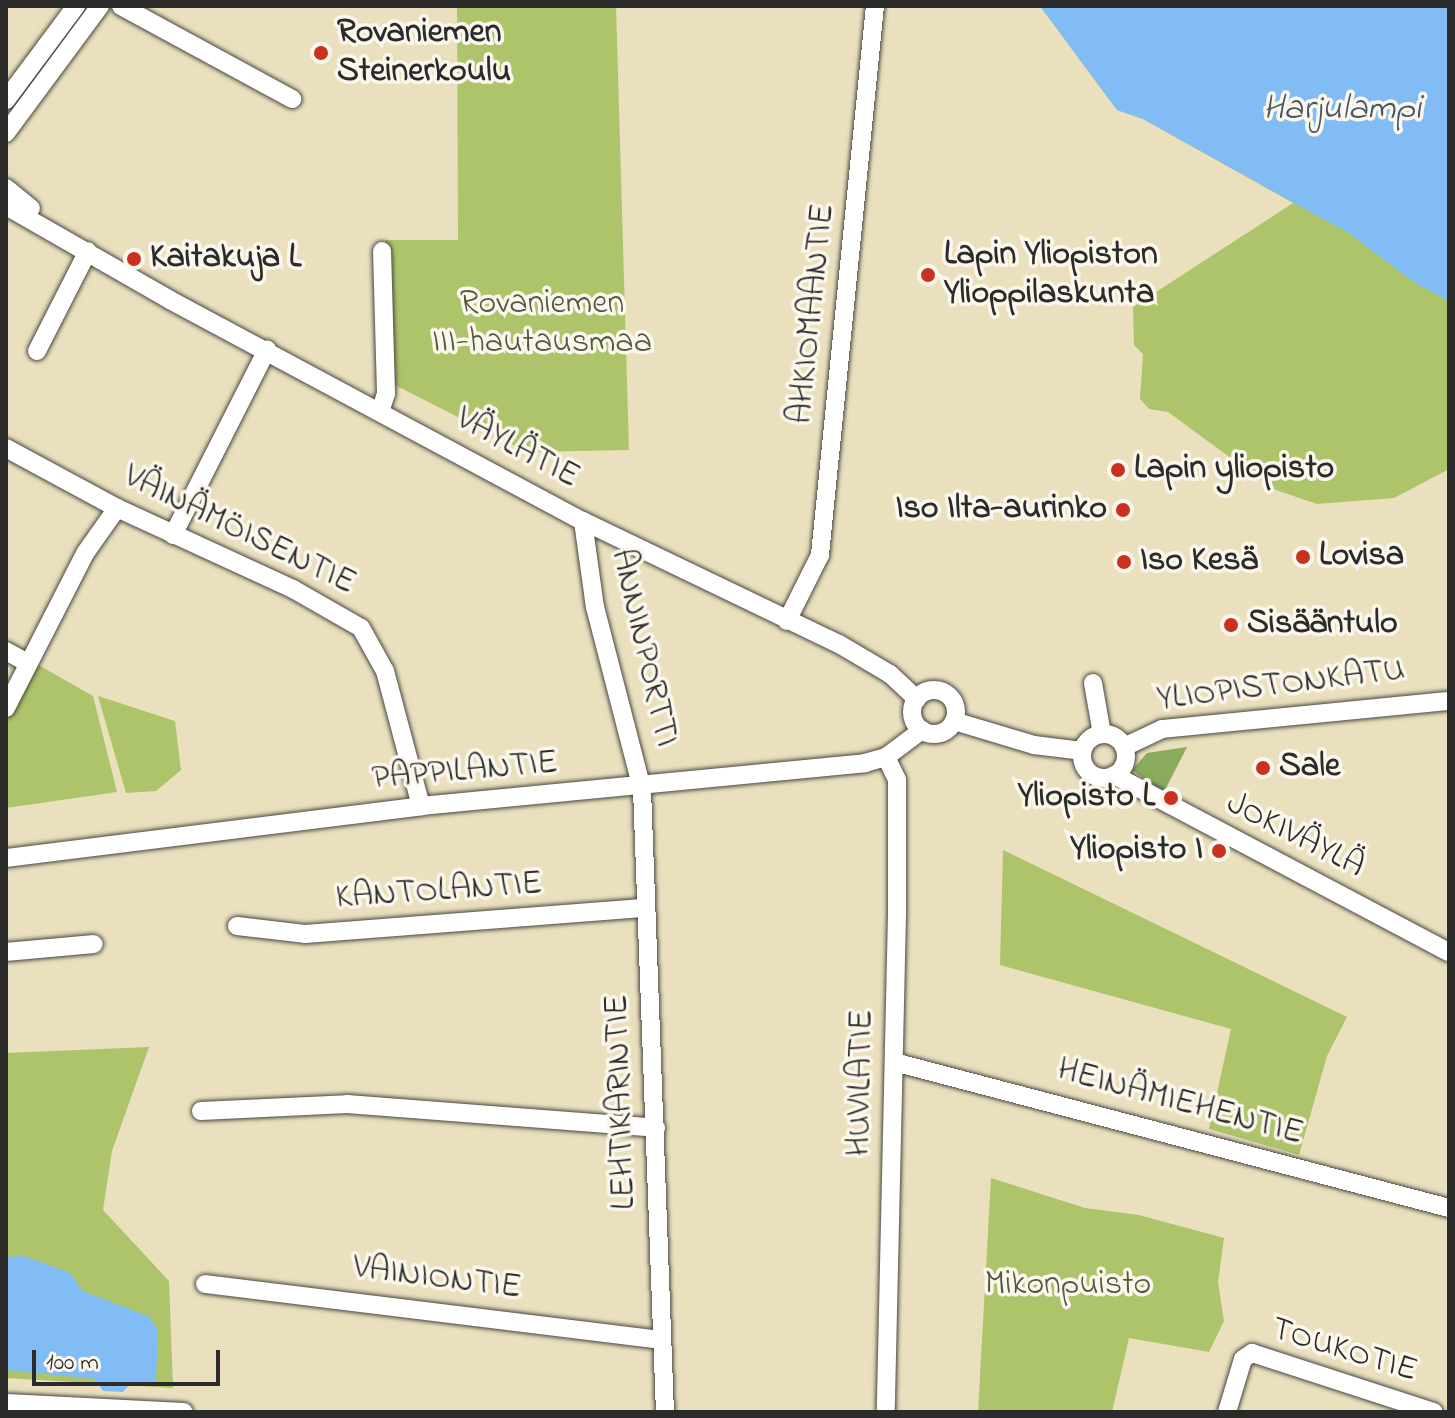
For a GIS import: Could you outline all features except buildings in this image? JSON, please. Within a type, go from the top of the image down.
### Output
[{"type":"street","points":[[6,100],[76,6]]},
{"type":"street","points":[[6,133],[100,6]]},
{"type":"street","points":[[121,6],[292,99]]},
{"type":"street","name":"AHKIOMAANTIE","points":[[787,621],[820,555],[875,6]]},
{"type":"street","name":"VÄYLÄTIE","points":[[6,188],[88,251]]},
{"type":"street","name":"VÄYLÄTIE","points":[[6,206],[583,521],[852,652],[917,699]]},
{"type":"street","points":[[37,351],[88,251]]},
{"type":"street","points":[[380,412],[386,393],[382,251]]},
{"type":"street","points":[[173,535],[267,350]]},
{"type":"street","name":"VÄINÄMÖISENTIE","points":[[6,448],[117,508],[293,589],[361,628],[385,671],[421,806]]},
{"type":"street","points":[[6,708],[86,552],[117,508]]},
{"type":"street","name":"ANNINPORTTI","points":[[583,521],[595,607],[642,789]]},
{"type":"street","points":[[6,651],[28,663]]},
{"type":"street","points":[[1093,683],[1102,734],[1124,747],[1123,766],[1114,775],[1093,775],[1084,765],[1082,751],[1089,739],[1102,734]]},
{"type":"street","points":[[928,691],[942,692],[953,700],[954,721],[944,732],[922,730],[913,719],[917,699],[928,691]]},
{"type":"street","name":"YLIOPISTONKATU","points":[[1124,747],[1162,729],[1449,701]]},
{"type":"street","points":[[954,721],[1034,745],[1082,751]]},
{"type":"street","name":"PAPPILANTIE","points":[[6,858],[421,806],[642,789],[886,757],[922,730]]},
{"type":"street","name":"HUVILATIE","points":[[886,757],[897,780],[886,1412]]},
{"type":"street","name":"JOKIVÄYLÄ","points":[[1114,775],[1449,952]]},
{"type":"street","name":"LEHTIKARINTIE","points":[[642,789],[665,1412]]},
{"type":"street","name":"KANTOLANTIE","points":[[237,926],[305,934],[646,908]]},
{"type":"street","points":[[6,952],[94,944]]},
{"type":"street","name":"HEINÄMIEHENTIE","points":[[894,1062],[1449,1208]]},
{"type":"street","points":[[201,1111],[347,1104],[656,1128]]},
{"type":"street","name":"VAINIONTIE","points":[[205,1284],[662,1340]]},
{"type":"street","name":"TOUKOTIE","points":[[1227,1412],[1243,1359],[1252,1353],[1434,1412]]},
{"type":"street","points":[[6,1403],[184,1412]]},
{"type":"green space","name":"Rovaniemen III-hautausmaa","points":[[457,6],[616,6],[629,450],[527,452],[387,381],[385,240],[458,240]]},
{"type":"green space","points":[[1040,6],[1449,6],[1449,469],[1394,498],[1317,504],[1273,489],[1168,412],[1149,409],[1140,399],[1143,354],[1134,345],[1133,307],[1293,203],[1143,119],[1117,110]]},
{"type":"green space","points":[[35,663],[93,696],[117,792],[6,808],[6,722]]},
{"type":"green space","points":[[98,696],[175,721],[181,770],[156,791],[126,793]]},
{"type":"green space","points":[[1187,747],[1164,792],[1132,770],[1147,753]]},
{"type":"green space","points":[[1003,850],[1347,1017],[1327,1056],[1299,1155],[1209,1129],[1231,1029],[1000,965]]},
{"type":"green space","points":[[149,1047],[112,1151],[103,1210],[169,1281],[173,1388],[6,1378],[6,1053]]},
{"type":"green space","name":"Mikonpuisto","points":[[991,1178],[1085,1208],[1139,1215],[1224,1238],[1218,1282],[1224,1321],[1209,1352],[1129,1338],[1112,1412],[978,1412]]},
{"type":"water","name":"Harjulampi","points":[[1040,6],[1449,6],[1449,301],[1415,283],[1350,234],[1143,119],[1117,110]]},
{"type":"water","points":[[23,1256],[69,1272],[83,1291],[150,1317],[158,1331],[156,1381],[130,1384],[123,1392],[103,1391],[95,1379],[6,1370],[6,1257]]},
{"type":"place","name":"Rovaniemen Steinerkoulu","points":[[321,53]]},
{"type":"place","name":"Kaitakuja L","points":[[134,259]]},
{"type":"place","name":"Lapin Yliopiston Ylioppilaskunta","points":[[928,275]]},
{"type":"place","name":"Lapin yliopisto","points":[[1118,470]]},
{"type":"place","name":"Iso Ilta-aurinko","points":[[1123,510]]},
{"type":"place","name":"Lovisa","points":[[1303,557]]},
{"type":"place","name":"Iso Kesä","points":[[1124,562]]},
{"type":"place","name":"Sisääntulo","points":[[1231,625]]},
{"type":"place","name":"Sale","points":[[1263,768]]},
{"type":"place","name":"Yliopisto L","points":[[1171,798]]},
{"type":"place","name":"Yliopisto I","points":[[1219,851]]}]
